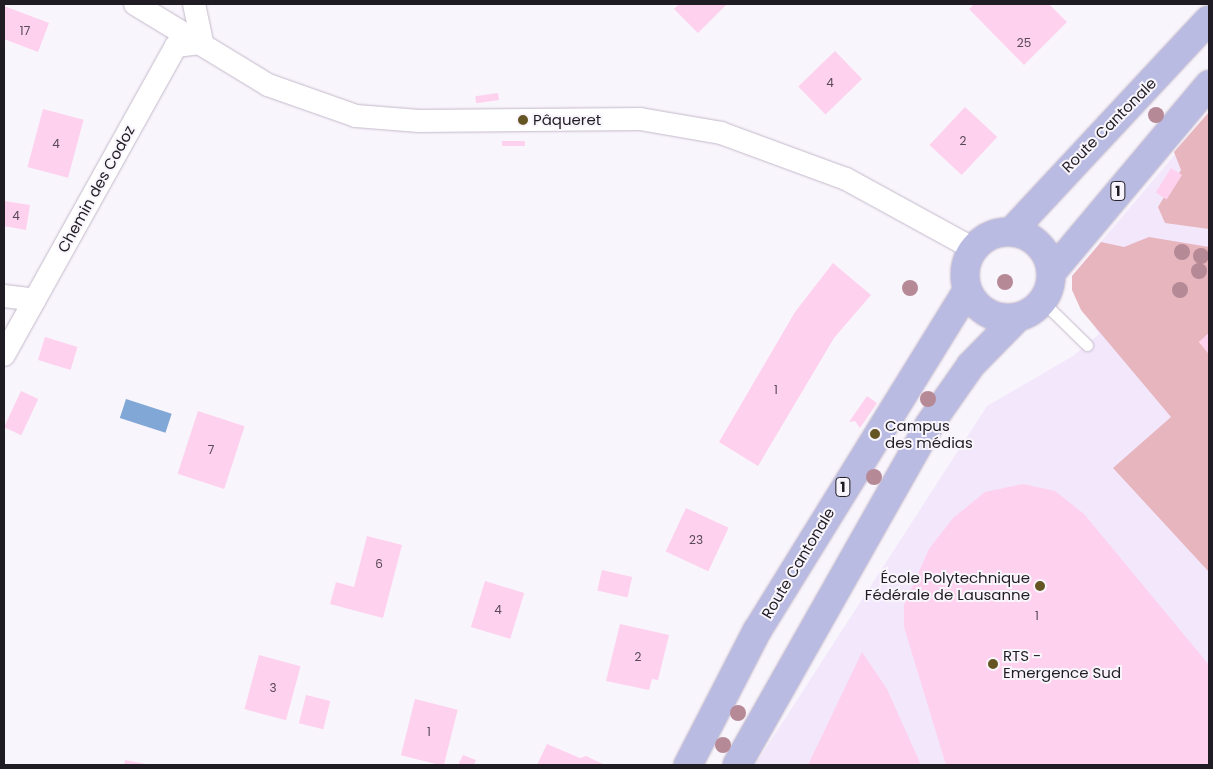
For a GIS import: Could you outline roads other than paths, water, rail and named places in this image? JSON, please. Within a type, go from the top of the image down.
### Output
[{"type":"main road","name":"Route Cantonale","points":[[1011,232],[1209,20]]},
{"type":"main road","name":"1","points":[[1051,273],[1209,85]]},
{"type":"main road","points":[[737,765],[928,425],[971,365],[1017,318],[1042,301],[1051,273],[1039,245],[1011,232],[997,233],[974,248],[965,269],[967,291],[993,316],[1017,318]]},
{"type":"main road","name":"Route Cantonale","points":[[688,765],[757,631],[967,291]]},
{"type":"street","points":[[135,4],[202,42],[268,85],[356,116],[447,121],[640,119],[721,134],[846,179],[974,248]]},
{"type":"street","points":[[194,4],[202,42]]},
{"type":"street","name":"Chemin des Codoz","points":[[4,355],[176,46],[202,42]]},
{"type":"street","points":[[4,296],[35,300]]},
{"type":"lane","points":[[1042,301],[1087,345]]},
{"type":"water","points":[[126,399],[172,414],[165,433],[120,418]]},
{"type":"place","name":"Pâqueret","points":[[523,120]]},
{"type":"place","name":"Campus des médias","points":[[875,434]]},
{"type":"place","name":"École Polytechnique Fédérale de Lausanne","points":[[1040,586]]},
{"type":"place","name":"RTS - Emergence Sud","points":[[993,664]]}]
